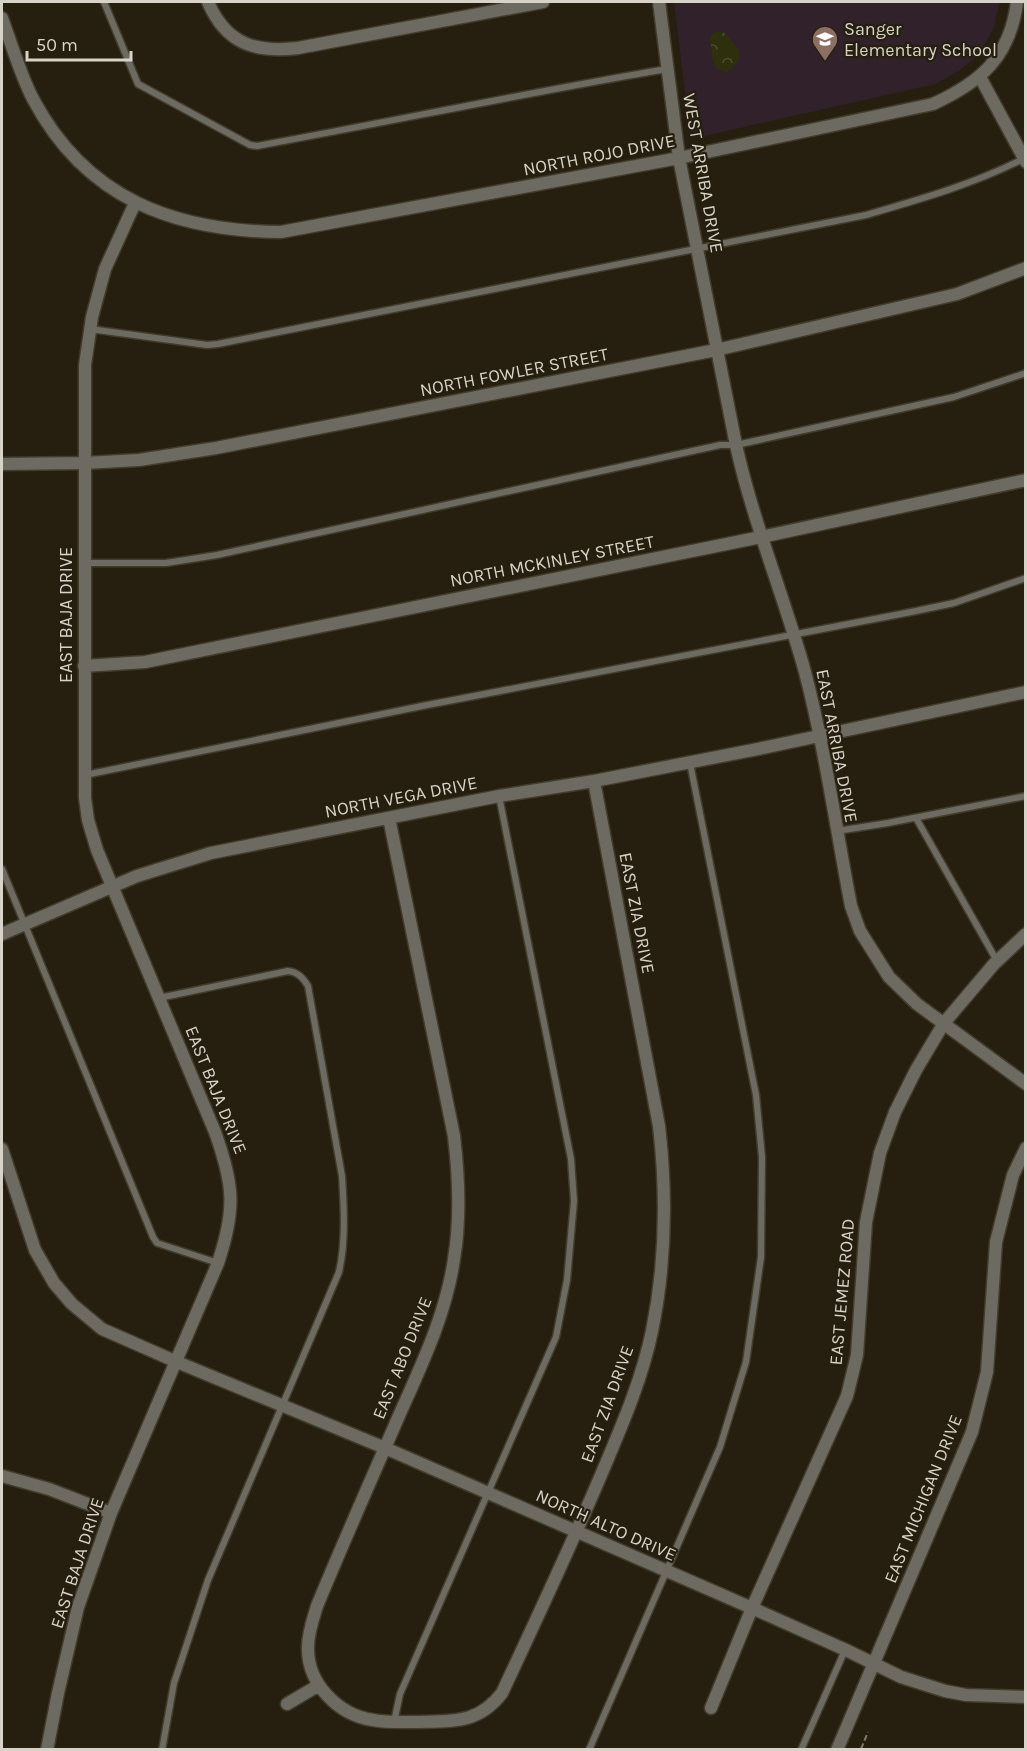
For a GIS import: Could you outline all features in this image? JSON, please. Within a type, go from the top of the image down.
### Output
[{"type":"street","points":[[210,5],[221,27],[243,44],[274,50],[298,48],[543,2]]},
{"type":"street","name":"WEST ARRIBA DRIVE","points":[[658,2],[679,158],[716,350]]},
{"type":"street","name":"NORTH ROJO DRIVE","points":[[2,18],[32,98],[51,129],[83,168],[135,203],[171,218],[234,230],[281,232],[679,158],[933,104],[959,92],[980,77],[1004,46],[1017,2]]},
{"type":"street","points":[[980,77],[1025,159]]},
{"type":"street","name":"EAST BAJA DRIVE","points":[[47,1749],[78,1607],[111,1513],[218,1263],[230,1222],[228,1168],[97,850],[88,820],[85,798],[85,365],[90,328],[105,269],[135,203]]},
{"type":"street","name":"NORTH FOWLER STREET","points":[[2,464],[139,460],[216,448],[716,350],[957,294],[1026,268]]},
{"type":"street","name":"EAST ARRIBA DRIVE","points":[[716,350],[736,445],[761,537],[794,633],[819,736],[851,906],[860,931],[889,977],[916,1004],[1026,1084]]},
{"type":"street","name":"NORTH MCKINLEY STREET","points":[[84,666],[145,662],[761,537],[1026,480]]},
{"type":"street","name":"NORTH VEGA DRIVE","points":[[2,934],[111,886],[211,853],[499,796],[594,781],[1026,692]]},
{"type":"street","name":"EAST ZIA DRIVE","points":[[394,1722],[467,1719],[493,1706],[502,1693],[577,1532],[633,1398],[658,1297],[665,1213],[663,1160],[655,1097],[594,781]]},
{"type":"street","name":"EAST ABO DRIVE","points":[[389,818],[454,1137],[459,1174],[459,1217],[454,1260],[445,1303],[429,1347],[324,1588],[310,1628],[308,1648],[312,1669],[319,1685],[327,1695],[354,1715],[372,1720],[394,1722]]},
{"type":"street","name":"EAST JEMEZ ROAD","points":[[711,1708],[752,1608],[847,1396],[856,1355],[866,1222],[880,1153],[895,1112],[916,1070],[944,1023],[997,962],[1026,934]]},
{"type":"street","name":"EAST MICHIGAN DRIVE","points":[[837,1749],[972,1432],[987,1372],[996,1242],[1013,1175],[1026,1148]]},
{"type":"street","name":"NORTH ALTO DRIVE","points":[[2,1149],[35,1250],[54,1283],[72,1304],[102,1329],[489,1493],[752,1608],[901,1677],[966,1695],[1026,1697]]},
{"type":"street","points":[[2,1476],[49,1489],[111,1513]]},
{"type":"street","points":[[287,1704],[319,1685]]},
{"type":"lane","points":[[104,2],[138,84],[250,145],[257,146],[394,122],[547,89],[667,69]]},
{"type":"lane","points":[[90,328],[198,344],[218,344],[887,209],[930,197],[988,176],[1025,159]]},
{"type":"lane","points":[[84,563],[166,563],[217,555],[720,445],[736,445],[954,397],[1026,373]]},
{"type":"lane","points":[[85,775],[954,603],[1026,578]]},
{"type":"lane","points":[[589,1749],[720,1447],[746,1362],[760,1257],[762,1157],[756,1095],[690,762]]},
{"type":"lane","points":[[394,1722],[400,1694],[556,1338],[567,1280],[574,1201],[571,1159],[499,796]]},
{"type":"lane","points":[[836,831],[1026,796]]},
{"type":"lane","points":[[916,818],[997,962]]},
{"type":"lane","points":[[2,869],[153,1238],[157,1243],[218,1263]]},
{"type":"lane","points":[[159,998],[288,971],[295,972],[308,986],[342,1176],[342,1258],[339,1272],[208,1580],[174,1683],[162,1749]]},
{"type":"lane","points":[[801,1749],[846,1650]]},
{"type":"path","points":[[861,1749],[868,1732]]},
{"type":"shaded area","name":"Sanger Elementary School","points":[[674,2],[1000,2],[994,27],[980,53],[959,71],[935,84],[700,137],[690,132]]},
{"type":"green space","points":[[717,31],[725,33],[739,52],[739,59],[728,72],[717,69],[712,57],[710,36]]},
{"type":"place","name":"Sanger Elementary School","points":[[825,62]]}]
